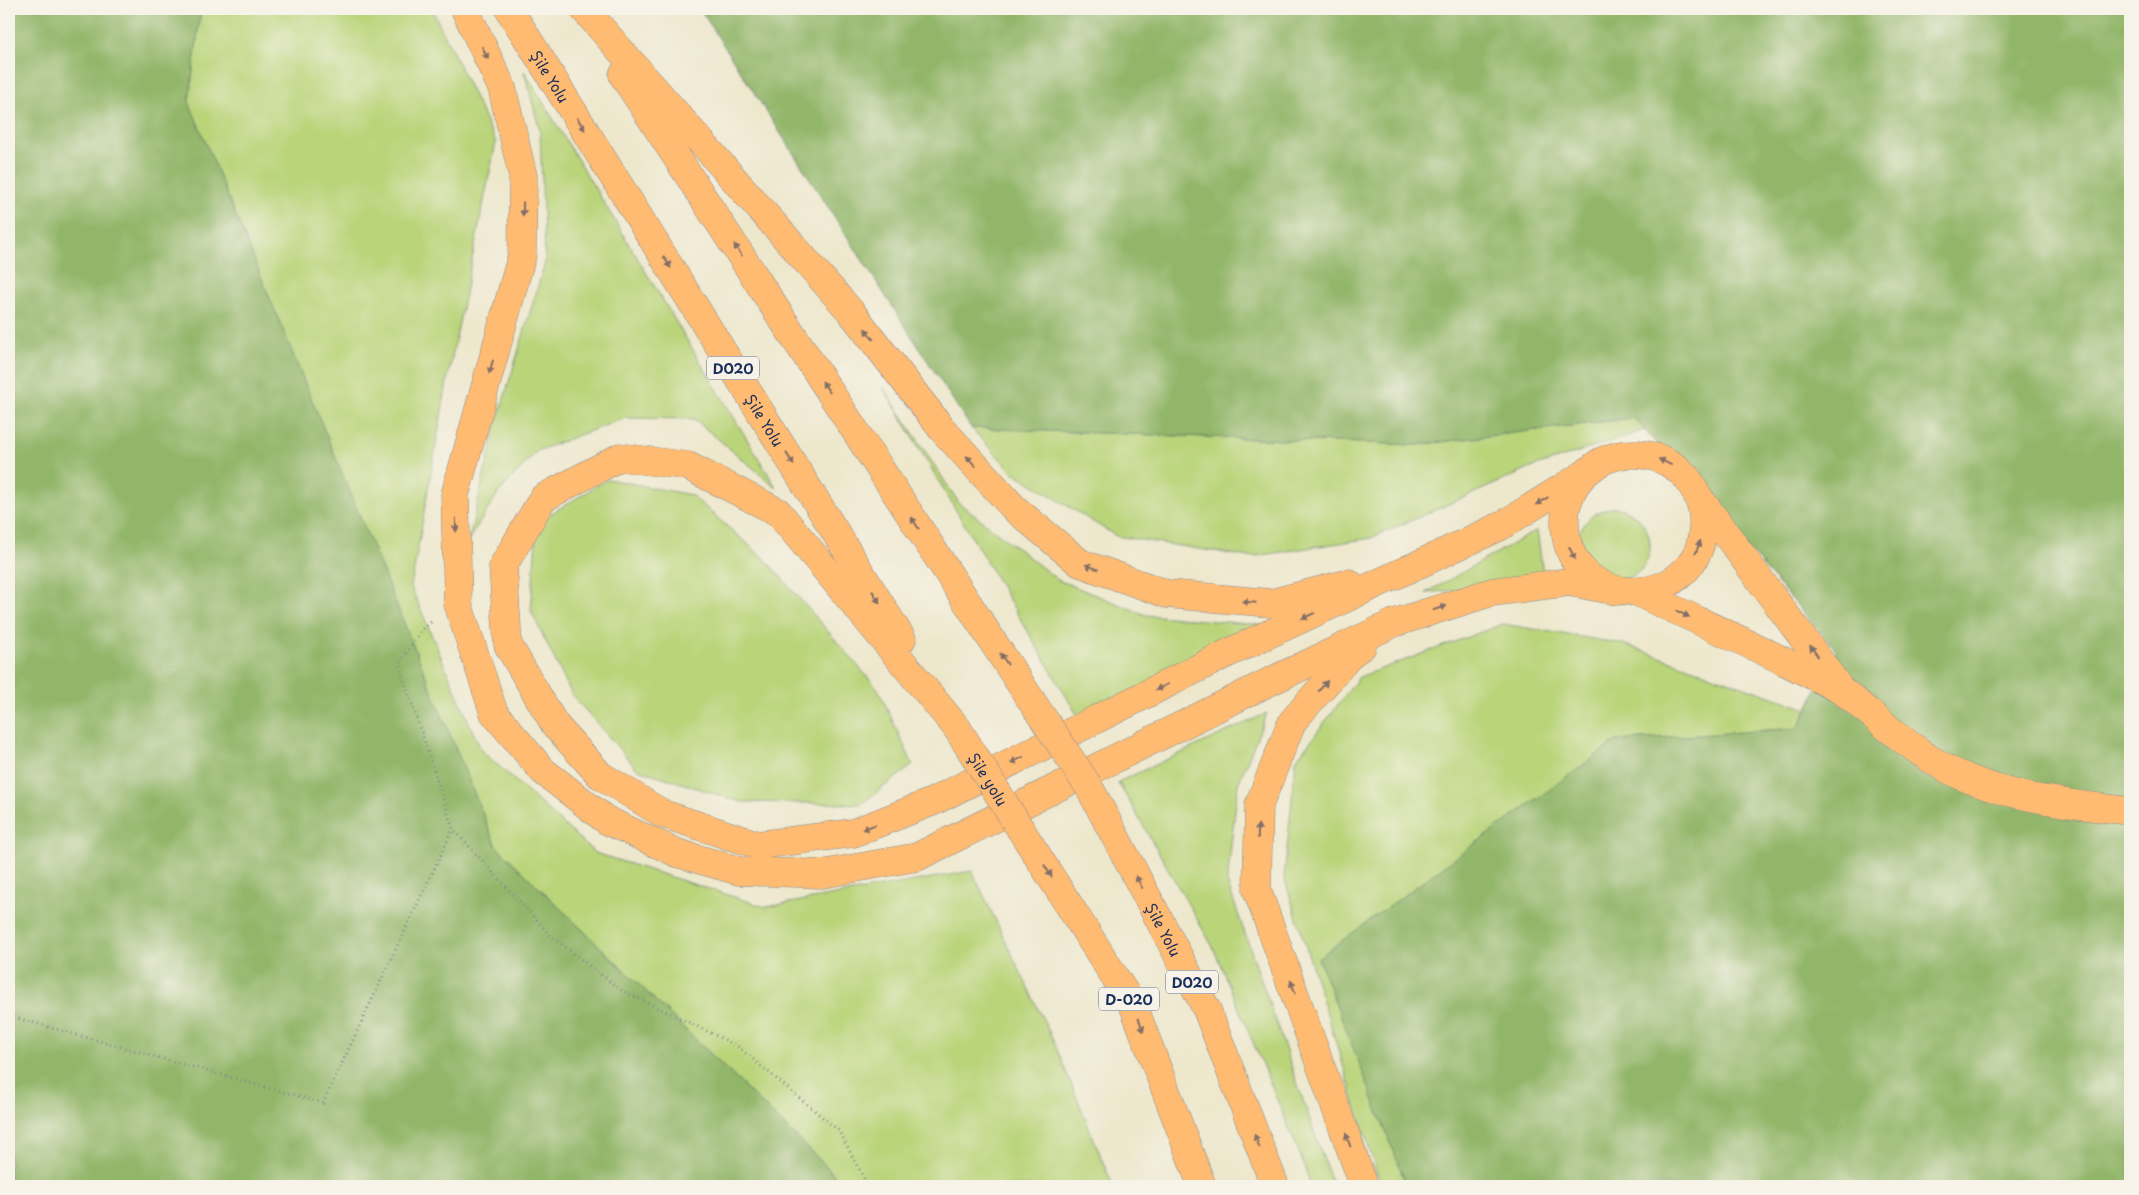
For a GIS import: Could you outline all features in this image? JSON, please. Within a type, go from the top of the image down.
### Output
[{"type":"main road","points":[[465,9],[502,88],[523,176],[522,255],[455,495],[458,604],[494,713],[543,771],[606,820],[676,853],[739,871],[822,874],[917,856],[1260,686],[1394,623],[1492,592],[1569,582],[1628,592],[1660,587],[1679,576],[1693,560],[1701,539],[1703,518],[1698,496]]},
{"type":"main road","name":"Şile Yolu","points":[[509,9],[957,728]]},
{"type":"main road","points":[[582,9],[852,313],[942,429],[1015,509],[1080,563],[1167,594],[1271,603],[1416,566]]},
{"type":"main road","name":"Şile Yolu","points":[[582,9],[1030,700],[1089,787],[1207,1010],[1275,1186]]},
{"type":"main road","points":[[957,728],[778,512],[688,466],[620,457],[611,461],[544,498],[503,566],[508,645],[555,725],[600,775],[664,814],[758,845],[853,833],[932,802],[1226,654],[1501,526],[1602,461],[1624,454],[1646,454],[1668,462],[1686,476],[1698,496],[1842,691]]},
{"type":"main road","points":[[1583,475],[1572,492],[1565,512],[1564,533],[1570,553],[1582,570],[1598,583],[1628,592],[1747,643],[1842,691],[1895,734],[1929,758],[1966,777],[1999,790],[2044,801],[2130,811]]},
{"type":"main road","points":[[1364,1186],[1257,890],[1259,805],[1292,722],[1351,654],[1394,623]]},
{"type":"main road","name":"Şile yolu","points":[[957,728],[1021,830]]},
{"type":"main road","name":"D-020","points":[[1021,830],[1134,1007],[1202,1186]]},
{"type":"path","points":[[458,604],[423,628],[399,664],[454,830],[551,936],[621,990],[736,1045],[839,1131],[868,1186]]},
{"type":"path","points":[[9,1016],[323,1103],[454,830]]},
{"type":"green space","points":[[9,9],[201,9],[189,102],[496,846],[824,1164],[844,1186],[9,1186]]},
{"type":"green space","points":[[201,9],[432,9],[496,142],[447,382],[411,587],[481,750],[595,853],[766,907],[972,871],[1054,1042],[1113,1186],[844,1186],[824,1164],[496,846],[188,102]]},
{"type":"green space","points":[[700,9],[2130,9],[2130,1186],[1407,1186],[1318,958],[1616,741],[1798,728],[1836,650],[1634,418],[1416,445],[971,428]]},
{"type":"green space","points":[[524,71],[776,487],[694,419],[625,418],[537,451],[499,492],[469,539],[496,425],[545,263],[540,131]]},
{"type":"green space","points":[[883,387],[959,503],[1058,580],[1146,615],[1272,626],[1082,723]]},
{"type":"green space","points":[[1634,418],[1645,430],[1536,466],[1371,538],[1250,557],[1116,536],[1013,472],[971,428],[1416,445]]},
{"type":"green space","points":[[608,479],[691,495],[765,559],[878,689],[913,765],[861,804],[741,802],[637,769],[572,695],[531,611],[537,522]]},
{"type":"green space","points":[[1615,507],[1631,513],[1642,522],[1648,534],[1650,546],[1648,558],[1642,569],[1632,576],[1619,580],[1596,576],[1578,535],[1588,519],[1602,510]]},
{"type":"green space","points":[[1537,530],[1544,581],[1426,593]]},
{"type":"green space","points":[[1503,624],[1623,644],[1807,709],[1798,728],[1616,741],[1401,1172],[1407,1186],[1381,1186],[1284,877],[1296,760],[1359,677]]},
{"type":"green space","points":[[1267,713],[1238,784],[1227,882],[1333,1186],[1311,1186],[1301,1157],[1213,947],[1118,782]]}]
